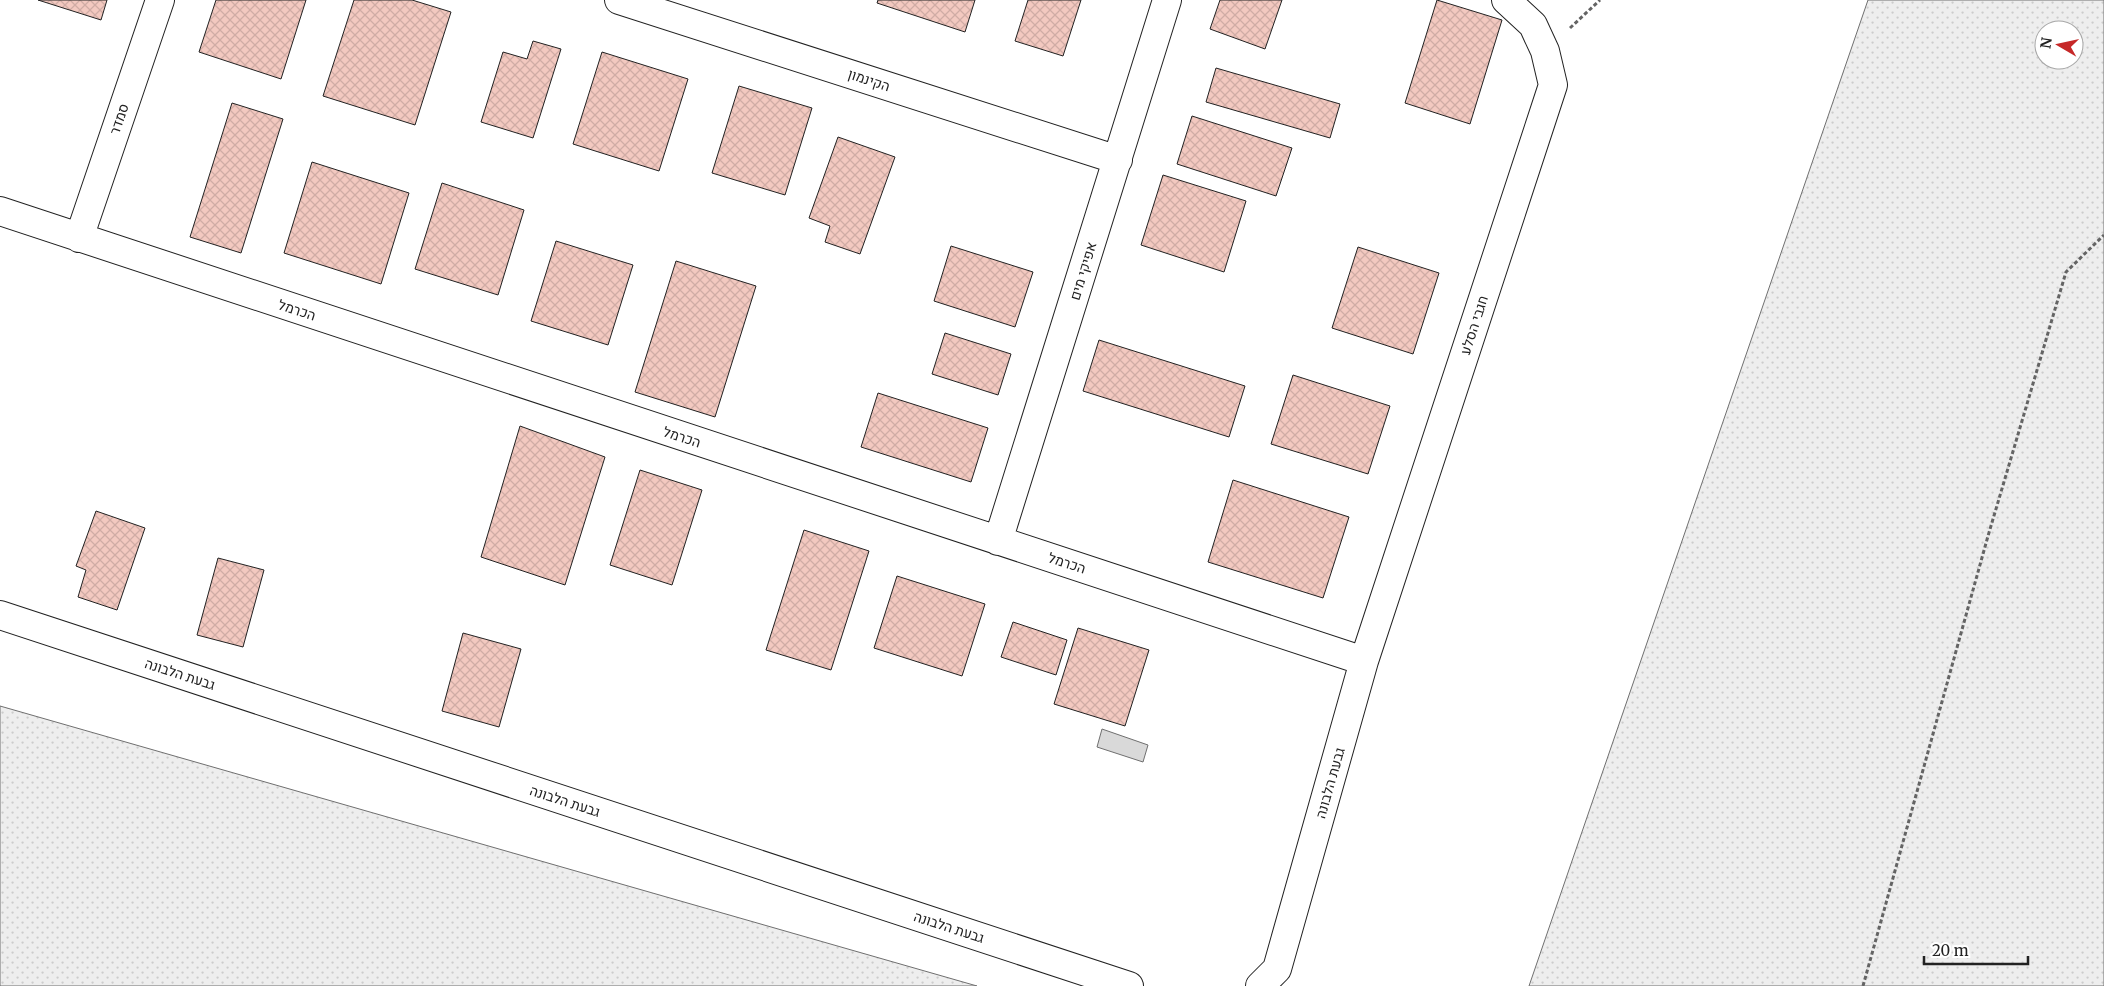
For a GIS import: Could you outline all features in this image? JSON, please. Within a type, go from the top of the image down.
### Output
[{"type":"street","name":"סמדר","points":[[79,238],[160,0]]},
{"type":"street","name":"הקינמון","points":[[619,0],[1118,160]]},
{"type":"street","name":"אפיקי מים","points":[[998,541],[1167,0]]},
{"type":"street","name":"חגבי הסלע","points":[[1364,661],[1553,85],[1546,51],[1533,25],[1506,0]]},
{"type":"street","name":"הכרמל","points":[[0,211],[1364,661]]},
{"type":"street","name":"גבעת הלבונה","points":[[0,615],[1129,986]]},
{"type":"street","name":"גבעת הלבונה","points":[[1260,986],[1277,969],[1364,661]]},
{"type":"path","points":[[1546,51],[1600,0]]},
{"type":"path","points":[[1862,986],[1985,545],[2066,272],[2104,235]]},
{"type":"shaded area","points":[[1868,0],[2104,0],[2104,986],[1529,986]]},
{"type":"shaded area","points":[[0,706],[977,986],[0,986]]},
{"type":"shaded area","points":[[1102,729],[1148,745],[1143,762],[1097,747]]},
{"type":"building","points":[[38,0],[107,0],[101,20]]},
{"type":"building","points":[[216,0],[306,0],[281,79],[199,52]]},
{"type":"building","points":[[354,0],[412,0],[451,12],[415,125],[323,96]]},
{"type":"building","points":[[878,0],[975,0],[965,32],[877,3]]},
{"type":"building","points":[[1028,0],[1081,0],[1063,56],[1015,41]]},
{"type":"building","points":[[1220,0],[1282,0],[1265,49],[1210,29]]},
{"type":"building","points":[[1437,0],[1502,20],[1470,124],[1405,103]]},
{"type":"building","points":[[533,41],[561,49],[533,138],[481,122],[503,52],[527,59]]},
{"type":"building","points":[[602,52],[688,79],[659,171],[573,144]]},
{"type":"building","points":[[1216,68],[1340,104],[1330,138],[1206,102]]},
{"type":"building","points":[[739,86],[812,108],[785,195],[712,173]]},
{"type":"building","points":[[232,103],[283,119],[241,253],[190,237]]},
{"type":"building","points":[[1192,116],[1292,148],[1276,196],[1177,164]]},
{"type":"building","points":[[838,137],[895,157],[860,254],[825,242],[830,226],[809,218]]},
{"type":"building","points":[[312,162],[409,193],[381,284],[284,253]]},
{"type":"building","points":[[1163,175],[1246,201],[1224,272],[1141,245]]},
{"type":"building","points":[[442,183],[524,210],[498,295],[415,269]]},
{"type":"building","points":[[556,241],[633,265],[608,345],[531,321]]},
{"type":"building","points":[[951,246],[1033,272],[1015,327],[934,301]]},
{"type":"building","points":[[1358,247],[1439,273],[1413,354],[1332,328]]},
{"type":"building","points":[[676,261],[756,286],[715,417],[635,392]]},
{"type":"building","points":[[945,333],[1011,354],[998,395],[932,374]]},
{"type":"building","points":[[1099,340],[1245,386],[1229,437],[1083,391]]},
{"type":"building","points":[[1293,375],[1390,406],[1368,474],[1271,444]]},
{"type":"building","points":[[878,393],[988,428],[971,482],[861,447]]},
{"type":"building","points":[[520,426],[605,457],[565,585],[481,557]]},
{"type":"building","points":[[640,470],[702,490],[672,585],[610,565]]},
{"type":"building","points":[[1233,480],[1349,517],[1323,598],[1208,562]]},
{"type":"building","points":[[96,511],[145,528],[117,610],[78,597],[86,570],[76,566]]},
{"type":"building","points":[[804,530],[869,551],[831,670],[766,650]]},
{"type":"building","points":[[218,558],[264,570],[243,647],[197,635]]},
{"type":"building","points":[[897,576],[985,604],[962,676],[874,648]]},
{"type":"building","points":[[1013,622],[1067,640],[1056,675],[1001,657]]},
{"type":"building","points":[[1078,628],[1149,650],[1125,726],[1054,704]]},
{"type":"building","points":[[463,633],[521,649],[499,727],[442,711]]}]
